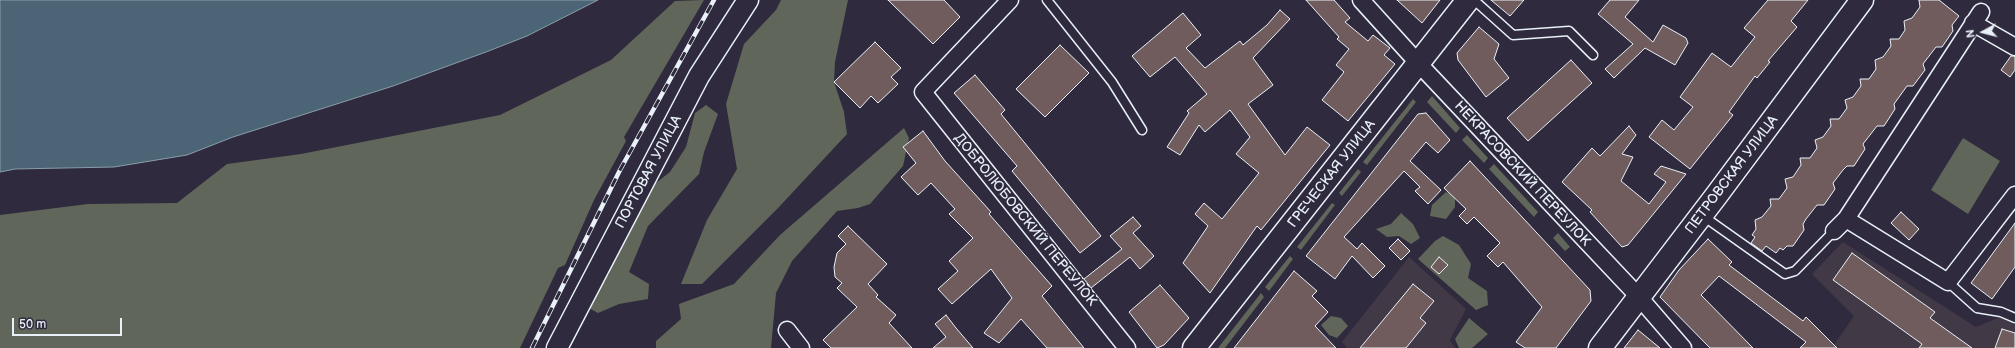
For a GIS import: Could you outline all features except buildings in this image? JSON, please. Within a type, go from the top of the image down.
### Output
[{"type":"main road","name":"ГРЕЧЕСКАЯ УЛИЦА","points":[[1194,348],[1468,0]]},
{"type":"main road","name":"ПЕТРОВСКАЯ УЛИЦА","points":[[1600,348],[1702,215],[1862,0]]},
{"type":"street","name":"ПОРТОВАЯ УЛИЦА","points":[[557,348],[699,76],[748,0]]},
{"type":"street","name":"ДОБРОЛЮБОВСКИЙ ПЕРЕУЛОК","points":[[1010,0],[923,92],[1127,348]]},
{"type":"street","name":"НЕКРАСОВСКИЙ ПЕРЕУЛОК","points":[[1361,0],[1419,64],[1639,297],[1683,348]]},
{"type":"street","points":[[1834,231],[1846,219],[1977,18],[2015,47]]},
{"type":"street","points":[[1846,219],[1948,282],[2015,195]]},
{"type":"street","points":[[787,330],[801,348]]},
{"type":"lane","points":[[1047,0],[1112,82],[1142,130]]},
{"type":"lane","points":[[1474,0],[1513,35],[1569,31],[1593,55]]},
{"type":"lane","points":[[1702,215],[1785,274],[1795,271],[1834,231]]},
{"type":"lane","points":[[1948,282],[1977,308],[2001,312],[2015,318]]},
{"type":"shaded area","points":[[1843,242],[1976,327],[2015,311],[2015,348],[1832,348],[1854,316],[1812,274]]},
{"type":"shaded area","points":[[1409,257],[1466,309],[1450,340],[1455,348],[1347,348],[1342,342]]},
{"type":"green space","points":[[704,0],[624,137],[626,141],[594,200],[565,265],[558,268],[520,348],[0,348],[0,215],[88,204],[177,203],[227,164],[301,154],[500,115],[611,60],[675,1]]},
{"type":"green space","points":[[781,0],[848,0],[835,62],[834,82],[844,112],[847,134],[779,207],[702,284],[681,284],[707,220],[737,169],[726,104],[744,44],[776,10]]},
{"type":"green space","points":[[1432,96],[1460,128],[1456,133],[1427,102]]},
{"type":"green space","points":[[1413,99],[1416,102],[1367,165],[1363,162]]},
{"type":"green space","points":[[706,105],[718,114],[704,152],[699,174],[648,226],[629,272],[649,284],[648,299],[619,304],[598,313],[589,308],[598,289],[609,274],[615,250],[652,186],[670,172],[686,147],[695,113]]},
{"type":"green space","points":[[904,128],[909,138],[903,166],[870,204],[858,208],[837,211],[792,261],[776,293],[771,348],[656,348],[656,341],[681,319],[679,304],[734,284],[780,235]]},
{"type":"green space","points":[[1467,135],[1488,158],[1484,163],[1462,140]]},
{"type":"green space","points":[[1963,138],[2000,161],[1968,214],[1931,190]]},
{"type":"green space","points":[[1494,164],[1538,212],[1534,217],[1489,169]]},
{"type":"green space","points":[[1358,169],[1361,172],[1342,196],[1339,193]]},
{"type":"green space","points":[[1446,192],[1455,196],[1455,207],[1446,219],[1430,216],[1432,205]]},
{"type":"green space","points":[[1332,203],[1335,205],[1301,250],[1297,247]]},
{"type":"green space","points":[[1401,213],[1413,224],[1420,238],[1411,244],[1399,236],[1387,237],[1376,229],[1391,224]]},
{"type":"green space","points":[[1558,233],[1570,247],[1565,251],[1553,238]]},
{"type":"green space","points":[[1443,236],[1459,245],[1471,264],[1468,278],[1487,291],[1488,305],[1476,310],[1418,259],[1435,241]]},
{"type":"green space","points":[[1290,256],[1293,259],[1269,291],[1265,287]]},
{"type":"green space","points":[[1261,293],[1264,297],[1225,348],[1218,348]]},
{"type":"green space","points":[[1331,316],[1341,318],[1348,326],[1337,338],[1329,335],[1321,325]]},
{"type":"green space","points":[[1469,318],[1488,334],[1472,348],[1459,348],[1455,339]]},
{"type":"water","points":[[0,0],[598,0],[527,36],[486,52],[393,86],[233,137],[187,155],[114,167],[15,169],[0,172]]},
{"type":"railway","points":[[532,348],[620,170],[714,0]]}]
